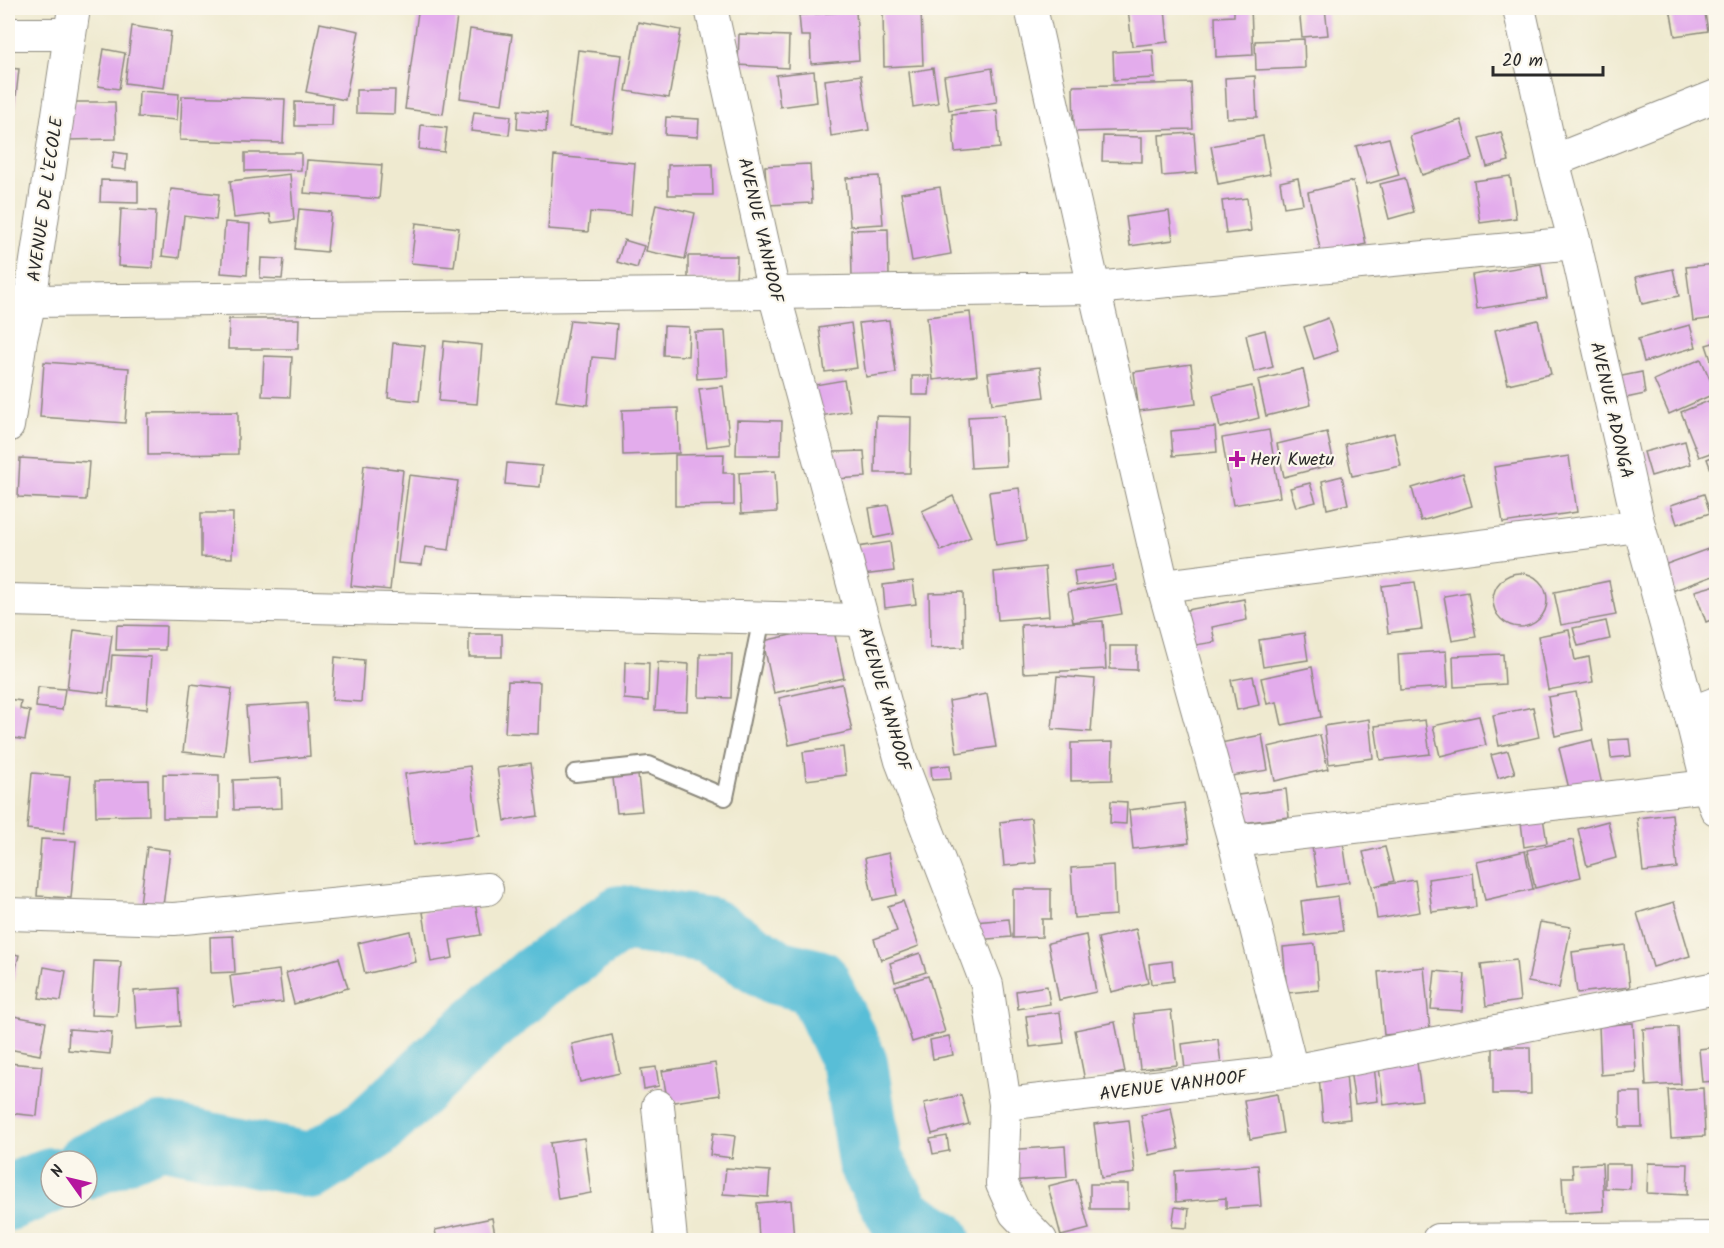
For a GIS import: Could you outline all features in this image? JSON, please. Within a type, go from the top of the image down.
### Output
[{"type":"street","name":"AVENUE VANHOOF","points":[[711,8],[774,293],[901,761],[987,985],[1005,1104],[1292,1071],[1716,988]]},
{"type":"street","points":[[1032,8],[1163,586],[1234,841],[1292,1071]]},
{"type":"street","name":"AVENUE ADONGA","points":[[1519,8],[1639,526],[1703,708],[1712,798]]},
{"type":"street","points":[[8,34],[72,20]]},
{"type":"street","name":"AVENUE DE L'ECOLE","points":[[8,426],[14,339],[30,301],[72,20]]},
{"type":"street","points":[[1553,161],[1716,96]]},
{"type":"street","points":[[30,301],[1094,288],[1575,243]]},
{"type":"street","points":[[1163,586],[1639,526]]},
{"type":"street","points":[[8,600],[862,620]]},
{"type":"street","points":[[1234,841],[1712,798]]},
{"type":"street","points":[[8,914],[174,919],[487,889]]},
{"type":"street","points":[[1005,1104],[1002,1184],[1015,1213],[1041,1240]]},
{"type":"street","points":[[658,1106],[671,1240]]},
{"type":"street","points":[[1438,1240],[1716,1238]]},
{"type":"lane","points":[[575,773],[649,765],[725,797],[762,618]]},
{"type":"building","points":[[1128,8],[1165,8],[1168,42],[1132,46]]},
{"type":"building","points":[[1234,8],[1251,8],[1253,55],[1216,57],[1215,17],[1234,16]]},
{"type":"building","points":[[1299,8],[1325,8],[1328,35],[1302,37]]},
{"type":"building","points":[[1670,8],[1704,8],[1708,31],[1675,36]]},
{"type":"building","points":[[856,11],[859,60],[811,64],[810,36],[801,36],[799,15]]},
{"type":"building","points":[[921,11],[923,65],[884,67],[883,13]]},
{"type":"building","points":[[418,12],[457,17],[443,114],[405,109]]},
{"type":"building","points":[[638,22],[681,30],[669,98],[626,91]]},
{"type":"building","points":[[320,23],[359,31],[345,100],[306,92]]},
{"type":"building","points":[[132,26],[171,32],[164,88],[125,83]]},
{"type":"building","points":[[470,29],[512,35],[502,104],[460,98]]},
{"type":"building","points":[[739,34],[789,36],[788,68],[738,65]]},
{"type":"building","points":[[1304,39],[1305,68],[1256,70],[1255,41]]},
{"type":"building","points":[[104,49],[125,53],[119,89],[98,86]]},
{"type":"building","points":[[578,50],[622,55],[612,132],[569,127]]},
{"type":"building","points":[[1153,50],[1155,78],[1114,80],[1113,52]]},
{"type":"building","points":[[8,68],[19,69],[14,114],[8,113]]},
{"type":"building","points":[[933,68],[938,103],[913,107],[909,72]]},
{"type":"building","points":[[992,68],[997,102],[949,110],[944,76]]},
{"type":"building","points":[[814,71],[817,102],[780,107],[776,75]]},
{"type":"building","points":[[861,75],[869,130],[831,136],[825,80]]},
{"type":"building","points":[[1255,76],[1257,117],[1227,118],[1225,78]]},
{"type":"building","points":[[1191,83],[1193,129],[1074,132],[1073,86]]},
{"type":"building","points":[[356,90],[395,90],[394,114],[356,113]]},
{"type":"building","points":[[139,91],[179,94],[177,120],[138,117]]},
{"type":"building","points":[[182,96],[285,99],[283,143],[180,140]]},
{"type":"building","points":[[67,102],[115,102],[116,139],[67,140]]},
{"type":"building","points":[[295,102],[333,103],[332,126],[295,126]]},
{"type":"building","points":[[518,110],[547,113],[546,132],[517,129]]},
{"type":"building","points":[[997,110],[1000,148],[955,152],[952,114]]},
{"type":"building","points":[[474,112],[511,116],[509,135],[471,131]]},
{"type":"building","points":[[666,117],[699,119],[698,137],[665,135]]},
{"type":"building","points":[[1461,120],[1473,159],[1422,175],[1410,136]]},
{"type":"building","points":[[421,125],[447,128],[444,152],[419,149]]},
{"type":"building","points":[[1501,132],[1509,161],[1487,167],[1479,138]]},
{"type":"building","points":[[1194,133],[1197,173],[1162,176],[1159,135]]},
{"type":"building","points":[[1103,136],[1142,137],[1142,162],[1102,161]]},
{"type":"building","points":[[1263,136],[1270,174],[1218,184],[1211,146]]},
{"type":"building","points":[[1389,138],[1399,175],[1367,184],[1356,146]]},
{"type":"building","points":[[114,152],[127,154],[126,170],[111,168]]},
{"type":"building","points":[[245,153],[301,153],[301,170],[245,171]]},
{"type":"building","points":[[554,156],[635,163],[631,215],[590,212],[588,232],[548,229]]},
{"type":"building","points":[[307,160],[382,165],[379,199],[304,193]]},
{"type":"building","points":[[712,164],[713,195],[668,195],[668,165]]},
{"type":"building","points":[[810,164],[812,203],[767,205],[765,166]]},
{"type":"building","points":[[290,174],[294,220],[271,223],[270,214],[234,218],[230,181]]},
{"type":"building","points":[[879,176],[883,224],[850,226],[846,178]]},
{"type":"building","points":[[1510,176],[1516,218],[1480,223],[1474,181]]},
{"type":"building","points":[[1298,178],[1303,204],[1284,207],[1280,182]]},
{"type":"building","points":[[1405,178],[1414,212],[1389,219],[1380,184]]},
{"type":"building","points":[[101,180],[138,181],[138,203],[100,202]]},
{"type":"building","points":[[1353,181],[1366,244],[1321,254],[1308,192]]},
{"type":"building","points":[[940,187],[951,254],[912,261],[901,193]]},
{"type":"building","points":[[171,189],[219,194],[216,220],[184,216],[179,258],[162,256]]},
{"type":"building","points":[[1247,198],[1251,231],[1226,234],[1222,201]]},
{"type":"building","points":[[656,204],[695,213],[685,259],[646,251]]},
{"type":"building","points":[[121,209],[156,211],[153,268],[118,266]]},
{"type":"building","points":[[299,209],[331,212],[327,252],[295,249]]},
{"type":"building","points":[[1169,211],[1173,240],[1130,246],[1126,217]]},
{"type":"building","points":[[225,222],[250,224],[247,275],[221,273]]},
{"type":"building","points":[[416,223],[459,228],[454,267],[411,263]]},
{"type":"building","points":[[888,229],[889,276],[852,278],[851,230]]},
{"type":"building","points":[[624,240],[644,246],[637,268],[617,262]]},
{"type":"building","points":[[688,256],[737,256],[736,280],[688,280]]},
{"type":"building","points":[[261,258],[284,259],[282,279],[260,278]]},
{"type":"building","points":[[1541,264],[1547,298],[1477,309],[1472,275]]},
{"type":"building","points":[[1716,264],[1716,318],[1693,321],[1686,267]]},
{"type":"building","points":[[1673,269],[1679,296],[1642,304],[1636,277]]},
{"type":"building","points":[[970,312],[977,375],[933,380],[927,317]]},
{"type":"building","points":[[1328,318],[1338,351],[1314,359],[1304,327]]},
{"type":"building","points":[[229,319],[299,319],[298,349],[228,349]]},
{"type":"building","points":[[570,320],[617,324],[614,359],[592,357],[588,405],[556,401]]},
{"type":"building","points":[[889,320],[896,373],[866,377],[859,323]]},
{"type":"building","points":[[1538,320],[1551,374],[1508,384],[1495,330]]},
{"type":"building","points":[[851,323],[857,368],[825,372],[819,328]]},
{"type":"building","points":[[1690,325],[1696,347],[1644,362],[1638,339]]},
{"type":"building","points":[[664,326],[689,327],[688,356],[663,355]]},
{"type":"building","points":[[1265,330],[1273,367],[1254,372],[1246,335]]},
{"type":"building","points":[[725,331],[728,377],[697,379],[695,332]]},
{"type":"building","points":[[444,341],[482,345],[477,404],[439,401]]},
{"type":"building","points":[[1716,342],[1716,375],[1706,345]]},
{"type":"building","points":[[393,343],[425,346],[419,401],[388,398]]},
{"type":"building","points":[[264,356],[292,357],[290,397],[262,396]]},
{"type":"building","points":[[1701,359],[1716,393],[1669,414],[1654,380]]},
{"type":"building","points":[[44,362],[129,368],[125,423],[40,417]]},
{"type":"building","points":[[1191,364],[1196,404],[1139,411],[1134,372]]},
{"type":"building","points":[[1040,367],[1044,397],[992,404],[988,373]]},
{"type":"building","points":[[1303,369],[1311,405],[1266,416],[1258,380]]},
{"type":"building","points":[[1642,372],[1645,394],[1621,399],[1617,377]]},
{"type":"building","points":[[912,376],[930,376],[929,395],[912,395]]},
{"type":"building","points":[[844,380],[850,411],[809,418],[803,387]]},
{"type":"building","points":[[723,386],[730,444],[707,447],[699,389]]},
{"type":"building","points":[[1252,386],[1259,418],[1220,428],[1213,395]]},
{"type":"building","points":[[1716,398],[1716,451],[1699,457],[1681,412]]},
{"type":"building","points":[[678,408],[679,453],[623,455],[622,410]]},
{"type":"building","points":[[238,412],[238,454],[148,455],[148,413]]},
{"type":"building","points":[[1004,415],[1006,466],[971,468],[968,417]]},
{"type":"building","points":[[876,416],[911,417],[910,473],[875,473]]},
{"type":"building","points":[[737,420],[782,421],[781,455],[736,455]]},
{"type":"building","points":[[1215,427],[1217,452],[1173,456],[1171,431]]},
{"type":"building","points":[[1269,430],[1280,497],[1233,505],[1222,438]]},
{"type":"building","points":[[1327,432],[1334,464],[1284,477],[1277,444]]},
{"type":"building","points":[[1394,433],[1401,466],[1352,476],[1345,444]]},
{"type":"building","points":[[1685,441],[1691,464],[1651,476],[1644,452]]},
{"type":"building","points":[[864,451],[866,477],[836,479],[834,452]]},
{"type":"building","points":[[724,454],[723,473],[734,473],[734,505],[675,506],[675,455]]},
{"type":"building","points":[[1716,455],[1716,483],[1707,459]]},
{"type":"building","points":[[1569,456],[1577,512],[1503,523],[1494,467]]},
{"type":"building","points":[[20,458],[89,462],[86,500],[18,497]]},
{"type":"building","points":[[507,463],[542,466],[540,487],[505,484]]},
{"type":"building","points":[[364,465],[403,470],[390,590],[351,586]]},
{"type":"building","points":[[775,471],[777,512],[741,514],[739,473]]},
{"type":"building","points":[[1463,473],[1472,506],[1421,521],[1412,488]]},
{"type":"building","points":[[409,475],[458,481],[449,550],[425,547],[422,565],[398,563]]},
{"type":"building","points":[[1342,476],[1348,504],[1327,509],[1322,481]]},
{"type":"building","points":[[1310,483],[1316,502],[1296,507],[1290,488]]},
{"type":"building","points":[[1019,488],[1027,540],[996,545],[989,492]]},
{"type":"building","points":[[1704,494],[1710,513],[1677,524],[1671,505]]},
{"type":"building","points":[[953,496],[971,537],[941,551],[922,511]]},
{"type":"building","points":[[888,505],[894,534],[874,538],[869,508]]},
{"type":"building","points":[[201,513],[233,513],[232,558],[201,557]]},
{"type":"building","points":[[890,542],[894,571],[855,576],[851,548]]},
{"type":"building","points":[[1716,546],[1716,575],[1672,591],[1664,565]]},
{"type":"building","points":[[1113,566],[1115,580],[1076,586],[1074,571]]},
{"type":"building","points":[[1045,567],[1049,616],[998,620],[994,572]]},
{"type":"building","points":[[1520,573],[1530,575],[1539,581],[1545,590],[1547,600],[1545,610],[1539,619],[1530,625],[1520,627],[1510,625],[1501,619],[1495,610],[1493,600],[1495,590],[1501,581],[1510,575]]},
{"type":"building","points":[[913,581],[916,604],[885,608],[883,585]]},
{"type":"building","points":[[1609,581],[1616,615],[1561,625],[1554,592]]},
{"type":"building","points":[[1415,582],[1422,629],[1388,633],[1382,586]]},
{"type":"building","points":[[1116,584],[1122,614],[1073,622],[1068,592]]},
{"type":"building","points":[[1716,585],[1716,618],[1706,622],[1695,591]]},
{"type":"building","points":[[963,592],[964,647],[930,648],[929,593]]},
{"type":"building","points":[[1468,592],[1476,637],[1452,641],[1444,596]]},
{"type":"building","points":[[1244,599],[1247,620],[1212,627],[1215,642],[1183,647],[1177,612]]},
{"type":"building","points":[[1103,621],[1106,669],[1023,673],[1021,625]]},
{"type":"building","points":[[1606,621],[1610,639],[1578,646],[1573,628]]},
{"type":"building","points":[[117,625],[166,626],[165,650],[116,650]]},
{"type":"building","points":[[833,626],[844,678],[774,693],[763,641]]},
{"type":"building","points":[[74,630],[112,635],[104,693],[67,689]]},
{"type":"building","points":[[1569,630],[1575,660],[1589,657],[1593,682],[1548,690],[1538,636]]},
{"type":"building","points":[[1304,633],[1308,660],[1263,667],[1259,640]]},
{"type":"building","points":[[469,634],[502,634],[502,657],[469,657]]},
{"type":"building","points":[[1110,646],[1137,646],[1137,670],[1110,669]]},
{"type":"building","points":[[1446,651],[1448,687],[1400,690],[1398,654]]},
{"type":"building","points":[[700,654],[732,654],[731,698],[699,697]]},
{"type":"building","points":[[1503,654],[1505,684],[1454,687],[1453,656]]},
{"type":"building","points":[[112,655],[151,657],[147,709],[108,706]]},
{"type":"building","points":[[335,657],[364,660],[361,702],[332,700]]},
{"type":"building","points":[[625,662],[649,663],[648,701],[624,699]]},
{"type":"building","points":[[658,662],[689,664],[687,711],[655,710]]},
{"type":"building","points":[[1312,667],[1321,717],[1282,725],[1277,702],[1267,704],[1261,678]]},
{"type":"building","points":[[1057,676],[1095,679],[1091,732],[1052,729]]},
{"type":"building","points":[[1253,676],[1259,705],[1237,710],[1231,680]]},
{"type":"building","points":[[508,681],[540,682],[538,734],[505,733]]},
{"type":"building","points":[[191,684],[232,689],[224,756],[183,752]]},
{"type":"building","points":[[842,684],[852,731],[789,745],[779,698]]},
{"type":"building","points":[[38,687],[65,689],[62,710],[36,707]]},
{"type":"building","points":[[1576,692],[1583,730],[1555,736],[1548,697]]},
{"type":"building","points":[[987,694],[996,747],[957,753],[949,701]]},
{"type":"building","points":[[8,699],[21,701],[20,709],[30,711],[25,740],[8,737]]},
{"type":"building","points":[[307,703],[310,756],[250,762],[246,707]]},
{"type":"building","points":[[1533,707],[1539,737],[1499,746],[1493,715]]},
{"type":"building","points":[[1479,716],[1486,745],[1440,756],[1433,726]]},
{"type":"building","points":[[1369,719],[1373,758],[1329,764],[1324,726]]},
{"type":"building","points":[[1425,720],[1430,754],[1380,760],[1375,726]]},
{"type":"building","points":[[1262,735],[1268,770],[1220,778],[1215,744]]},
{"type":"building","points":[[1320,735],[1328,769],[1275,781],[1268,747]]},
{"type":"building","points":[[1629,739],[1631,756],[1611,758],[1609,740]]},
{"type":"building","points":[[1592,740],[1603,789],[1571,797],[1559,748]]},
{"type":"building","points":[[1113,742],[1112,780],[1071,781],[1071,743]]},
{"type":"building","points":[[843,747],[846,775],[806,780],[803,752]]},
{"type":"building","points":[[1508,751],[1515,773],[1498,778],[1491,755]]},
{"type":"building","points":[[531,763],[538,816],[505,821],[497,768]]},
{"type":"building","points":[[950,765],[951,779],[932,780],[931,767]]},
{"type":"building","points":[[470,766],[479,836],[414,845],[405,774]]},
{"type":"building","points":[[637,766],[642,811],[617,813],[612,769]]},
{"type":"building","points":[[32,773],[70,776],[64,833],[27,829]]},
{"type":"building","points":[[163,774],[219,775],[219,818],[163,818]]},
{"type":"building","points":[[281,778],[282,808],[234,810],[233,780]]},
{"type":"building","points":[[148,780],[149,815],[96,816],[95,781]]},
{"type":"building","points":[[1286,789],[1289,817],[1234,824],[1230,796]]},
{"type":"building","points":[[1111,801],[1127,802],[1126,824],[1110,823]]},
{"type":"building","points":[[1184,803],[1189,843],[1133,849],[1129,810]]},
{"type":"building","points":[[1542,811],[1547,843],[1524,847],[1520,814]]},
{"type":"building","points":[[1672,814],[1677,868],[1643,872],[1637,818]]},
{"type":"building","points":[[1031,818],[1036,863],[1004,866],[1000,822]]},
{"type":"building","points":[[1608,821],[1616,858],[1587,866],[1578,829]]},
{"type":"building","points":[[1341,828],[1349,882],[1318,887],[1310,833]]},
{"type":"building","points":[[41,839],[76,841],[71,898],[37,896]]},
{"type":"building","points":[[1573,840],[1581,877],[1535,888],[1527,850]]},
{"type":"building","points":[[147,847],[170,850],[163,906],[140,904]]},
{"type":"building","points":[[1385,847],[1394,881],[1375,886],[1415,880],[1420,912],[1377,919],[1372,886],[1363,852]]},
{"type":"building","points":[[1525,851],[1533,889],[1485,900],[1477,862]]},
{"type":"building","points":[[889,853],[897,895],[873,900],[865,858]]},
{"type":"building","points":[[1114,865],[1116,915],[1074,918],[1071,868]]},
{"type":"building","points":[[1473,873],[1476,907],[1432,912],[1428,879]]},
{"type":"building","points":[[1013,889],[1051,889],[1051,919],[1042,919],[1042,937],[1013,938]]},
{"type":"building","points":[[1338,896],[1343,931],[1305,936],[1301,901]]},
{"type":"building","points":[[903,901],[919,946],[881,960],[874,939],[897,931],[888,906]]},
{"type":"building","points":[[1674,902],[1690,956],[1653,967],[1637,913]]},
{"type":"building","points":[[475,903],[481,935],[450,940],[453,958],[431,962],[423,912]]},
{"type":"building","points":[[1009,919],[1011,937],[976,940],[974,922]]},
{"type":"building","points":[[1540,922],[1571,927],[1559,988],[1528,982]]},
{"type":"building","points":[[1136,929],[1148,983],[1111,992],[1098,938]]},
{"type":"building","points":[[410,931],[416,962],[365,974],[358,943]]},
{"type":"building","points":[[1086,935],[1096,992],[1059,1000],[1048,943]]},
{"type":"building","points":[[233,936],[235,972],[211,973],[210,937]]},
{"type":"building","points":[[1315,944],[1319,990],[1287,993],[1283,947]]},
{"type":"building","points":[[1625,945],[1630,987],[1577,993],[1572,952]]},
{"type":"building","points":[[8,953],[19,955],[11,989],[8,988]]},
{"type":"building","points":[[920,953],[926,972],[895,982],[890,963]]},
{"type":"building","points":[[339,958],[348,988],[294,1004],[286,973]]},
{"type":"building","points":[[1516,960],[1520,1001],[1486,1006],[1481,964]]},
{"type":"building","points":[[94,961],[121,962],[117,1016],[91,1015]]},
{"type":"building","points":[[1172,961],[1174,981],[1151,984],[1149,964]]},
{"type":"building","points":[[44,967],[66,971],[61,1001],[39,998]]},
{"type":"building","points":[[1424,967],[1430,1031],[1384,1035],[1378,972]]},
{"type":"building","points":[[279,970],[283,1002],[234,1007],[230,976]]},
{"type":"building","points":[[1435,971],[1465,974],[1462,1011],[1431,1009]]},
{"type":"building","points":[[928,976],[945,1032],[912,1042],[895,986]]},
{"type":"building","points":[[1047,986],[1050,1004],[1018,1009],[1016,991]]},
{"type":"building","points":[[178,988],[180,1026],[137,1029],[134,991]]},
{"type":"building","points":[[1171,1010],[1177,1065],[1140,1069],[1134,1014]]},
{"type":"building","points":[[1060,1012],[1064,1043],[1030,1047],[1026,1016]]},
{"type":"building","points":[[8,1015],[46,1022],[40,1055],[8,1049]]},
{"type":"building","points":[[1115,1022],[1125,1072],[1085,1081],[1075,1030]]},
{"type":"building","points":[[1633,1023],[1636,1072],[1601,1075],[1599,1026]]},
{"type":"building","points":[[1678,1027],[1681,1084],[1646,1086],[1643,1029]]},
{"type":"building","points":[[69,1029],[112,1032],[110,1054],[68,1050]]},
{"type":"building","points":[[612,1035],[620,1073],[580,1082],[572,1044]]},
{"type":"building","points":[[949,1036],[953,1055],[933,1059],[930,1040]]},
{"type":"building","points":[[1218,1039],[1221,1065],[1185,1069],[1182,1044]]},
{"type":"building","points":[[1493,1047],[1530,1047],[1531,1094],[1493,1094]]},
{"type":"building","points":[[1716,1047],[1716,1081],[1702,1082],[1699,1049]]},
{"type":"building","points":[[1416,1055],[1422,1100],[1384,1105],[1378,1060]]},
{"type":"building","points":[[8,1063],[42,1066],[37,1116],[8,1113]]},
{"type":"building","points":[[715,1063],[720,1095],[668,1103],[662,1071]]},
{"type":"building","points":[[1374,1066],[1378,1101],[1355,1104],[1350,1070]]},
{"type":"building","points":[[656,1067],[659,1086],[644,1089],[641,1069]]},
{"type":"building","points":[[1346,1074],[1350,1119],[1323,1122],[1319,1076]]},
{"type":"building","points":[[1703,1088],[1705,1136],[1671,1138],[1668,1090]]},
{"type":"building","points":[[1620,1092],[1641,1092],[1642,1127],[1620,1127]]},
{"type":"building","points":[[1277,1094],[1283,1133],[1250,1139],[1244,1100]]},
{"type":"building","points":[[961,1095],[969,1124],[932,1134],[924,1103]]},
{"type":"building","points":[[1171,1108],[1179,1149],[1149,1155],[1141,1115]]},
{"type":"building","points":[[1129,1120],[1135,1173],[1101,1178],[1094,1124]]},
{"type":"building","points":[[713,1133],[735,1136],[732,1158],[710,1155]]},
{"type":"building","points":[[947,1136],[949,1151],[933,1154],[930,1139]]},
{"type":"building","points":[[584,1138],[591,1193],[558,1199],[550,1143]]},
{"type":"building","points":[[1065,1146],[1067,1177],[1009,1181],[1007,1150]]},
{"type":"building","points":[[1602,1163],[1604,1211],[1564,1213],[1562,1177],[1573,1177],[1572,1165]]},
{"type":"building","points":[[1648,1163],[1688,1164],[1687,1195],[1647,1193]]},
{"type":"building","points":[[1605,1164],[1630,1164],[1630,1189],[1605,1188]]},
{"type":"building","points":[[1258,1165],[1261,1206],[1226,1208],[1226,1198],[1176,1202],[1175,1171]]},
{"type":"building","points":[[726,1168],[770,1171],[768,1197],[723,1194]]},
{"type":"building","points":[[1076,1179],[1089,1229],[1061,1236],[1048,1186]]},
{"type":"building","points":[[1090,1184],[1128,1184],[1128,1209],[1090,1209]]},
{"type":"building","points":[[791,1200],[794,1240],[759,1240],[757,1203]]},
{"type":"building","points":[[1175,1207],[1189,1209],[1187,1228],[1172,1227]]},
{"type":"building","points":[[492,1218],[496,1240],[437,1240],[435,1230]]},
{"type":"waterway","points":[[99,1161],[160,1135],[313,1166],[371,1129],[462,1043],[536,978],[621,918],[708,930],[777,972],[817,982],[855,1064],[870,1161],[901,1217],[938,1240]]},
{"type":"waterway","points":[[8,1198],[39,1185]]},
{"type":"place","name":"Heri Kwetu","points":[[1237,459]]}]
